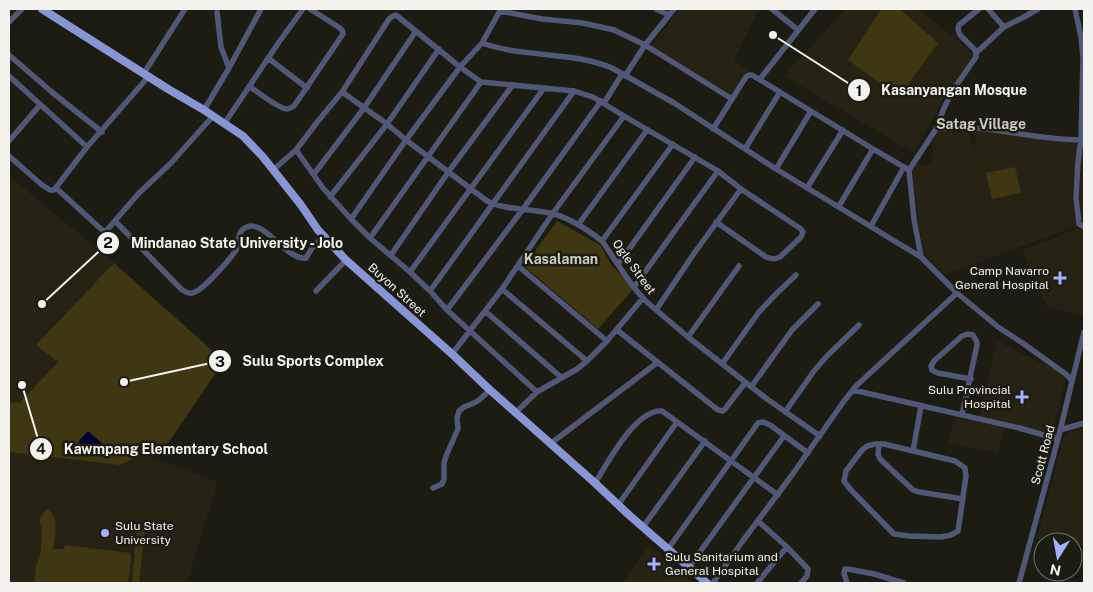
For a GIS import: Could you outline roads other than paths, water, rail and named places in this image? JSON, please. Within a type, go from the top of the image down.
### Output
[{"type":"main road","name":"Buyon Street","points":[[48,10],[242,136],[263,157],[324,236],[346,260],[707,583]]},
{"type":"street","points":[[9,22],[22,9]]},
{"type":"street","points":[[9,156],[46,188],[52,190],[56,188],[146,75],[185,9]]},
{"type":"street","points":[[224,124],[303,9]]},
{"type":"street","points":[[249,86],[284,108],[288,109],[294,106],[343,32],[340,28],[310,9]]},
{"type":"street","points":[[656,9],[669,15]]},
{"type":"street","points":[[446,310],[674,9]]},
{"type":"street","points":[[772,9],[798,30]]},
{"type":"street","points":[[760,79],[815,9]]},
{"type":"street","points":[[871,226],[907,168],[936,129],[948,97],[976,58],[974,49],[960,36],[958,29],[959,25],[979,9]]},
{"type":"street","points":[[988,9],[1004,27]]},
{"type":"street","points":[[976,53],[1004,27],[1038,9]]},
{"type":"street","points":[[1075,9],[1083,58],[1081,140],[1077,166],[1076,198],[1079,224],[1084,227]]},
{"type":"street","points":[[351,219],[460,67],[482,43],[501,10],[614,30],[645,46],[732,98]]},
{"type":"street","points":[[217,12],[221,48],[229,68]]},
{"type":"street","points":[[204,110],[260,12]]},
{"type":"street","points":[[273,170],[296,150],[342,92],[386,23],[395,15],[481,82],[544,88],[593,96],[718,171],[803,232],[801,237],[780,257],[772,259],[716,222]]},
{"type":"street","points":[[314,174],[364,108],[416,31]]},
{"type":"street","points":[[482,43],[502,50],[595,62],[612,68],[674,103],[776,169],[921,257],[957,293],[998,327],[1067,375],[1072,381]]},
{"type":"street","points":[[330,197],[387,124],[438,49]]},
{"type":"street","points":[[9,55],[102,132]]},
{"type":"street","points":[[268,58],[307,88]]},
{"type":"street","points":[[9,76],[87,147]]},
{"type":"street","points":[[712,129],[747,76],[752,76],[760,79],[907,168]]},
{"type":"street","points":[[370,238],[481,82]]},
{"type":"street","points":[[391,255],[449,171],[512,86]]},
{"type":"street","points":[[410,272],[544,88]]},
{"type":"street","name":"Ogle Street","points":[[342,92],[487,201],[566,218],[602,241],[634,287],[656,310],[745,383],[820,436]]},
{"type":"street","points":[[430,291],[574,92]]},
{"type":"street","points":[[745,149],[780,92]]},
{"type":"street","points":[[9,141],[40,105]]},
{"type":"street","points":[[776,169],[811,111]]},
{"type":"street","points":[[56,188],[103,230],[106,230],[139,193],[171,163],[212,116]]},
{"type":"street","points":[[452,354],[502,289],[553,214],[624,116]]},
{"type":"street","points":[[936,129],[973,128],[1034,137],[1081,140]]},
{"type":"street","points":[[578,226],[647,130]]},
{"type":"street","points":[[807,188],[843,130]]},
{"type":"street","points":[[602,241],[673,144]]},
{"type":"street","points":[[839,206],[873,149]]},
{"type":"street","points":[[296,150],[330,197],[351,219],[430,291],[446,310],[537,392]]},
{"type":"street","points":[[618,264],[695,157]]},
{"type":"street","points":[[907,168],[921,257]]},
{"type":"street","points":[[634,287],[718,171]]},
{"type":"street","points":[[656,310],[741,189]]},
{"type":"street","points":[[116,221],[181,289],[190,293],[194,293],[212,279],[230,258],[237,248],[240,232],[244,227],[255,226],[286,249],[304,259],[324,236]]},
{"type":"street","points":[[316,292],[346,260]]},
{"type":"street","points":[[518,266],[607,342]]},
{"type":"street","points":[[688,337],[739,266]]},
{"type":"street","points":[[722,364],[759,312],[796,275]]},
{"type":"street","points":[[502,289],[587,361]]},
{"type":"street","points":[[713,583],[853,390],[957,293]]},
{"type":"street","points":[[515,412],[537,392],[587,361],[607,342],[643,298]]},
{"type":"street","points":[[751,387],[792,330],[818,304]]},
{"type":"street","points":[[485,310],[562,378]]},
{"type":"street","points":[[785,412],[820,364],[859,325]]},
{"type":"street","points":[[617,330],[720,411],[725,409],[745,383]]},
{"type":"street","name":"Scott Road","points":[[1019,583],[1058,439],[1084,332]]},
{"type":"street","points":[[962,415],[971,379],[977,343],[973,335],[968,334],[962,336],[934,361],[931,366],[932,370],[938,373],[971,379]]},
{"type":"street","points":[[550,444],[658,362]]},
{"type":"street","points":[[434,488],[442,484],[444,480],[445,459],[458,430],[457,418],[459,411],[479,400],[490,390]]},
{"type":"street","points":[[853,390],[1019,428],[1058,439]]},
{"type":"street","points":[[913,451],[921,406]]},
{"type":"street","points":[[594,483],[623,439],[637,423],[653,411],[662,411],[778,495]]},
{"type":"street","points":[[618,505],[677,422]]},
{"type":"street","points":[[668,549],[758,423],[766,423],[808,453]]},
{"type":"street","points":[[1060,430],[1084,423]]},
{"type":"street","points":[[689,567],[784,436]]},
{"type":"street","points":[[643,527],[705,441]]},
{"type":"street","points":[[879,444],[878,454],[880,458],[913,490],[963,499]]},
{"type":"street","points":[[879,444],[951,460],[965,468],[966,476],[958,531],[953,535],[941,537],[922,537],[892,533],[850,489],[844,480],[846,471],[862,450],[869,445],[879,444]]},
{"type":"street","points":[[758,521],[808,569],[807,576],[802,583]]},
{"type":"street","points":[[757,583],[787,547]]},
{"type":"street","points":[[847,583],[844,573],[845,569],[874,574],[904,583]]},
{"type":"place","name":"Kasanyangan Mosque","points":[[773,35]]},
{"type":"place","name":"Camp Navarro General Hospital","points":[[1060,278]]},
{"type":"place","name":"Mindanao State University - Jolo","points":[[42,304]]},
{"type":"place","name":"Sulu Sports Complex","points":[[124,382]]},
{"type":"place","name":"Kawmpang Elementary School","points":[[22,385]]},
{"type":"place","name":"Sulu Provincial Hospital","points":[[1022,397]]},
{"type":"place","name":"Sulu State University","points":[[105,533]]},
{"type":"place","name":"Sulu Sanitarium and General Hospital","points":[[654,564]]},
{"type":"district","name":"Satag Village","points":[[981,124]]},
{"type":"district","name":"Kasalaman","points":[[561,259]]}]
